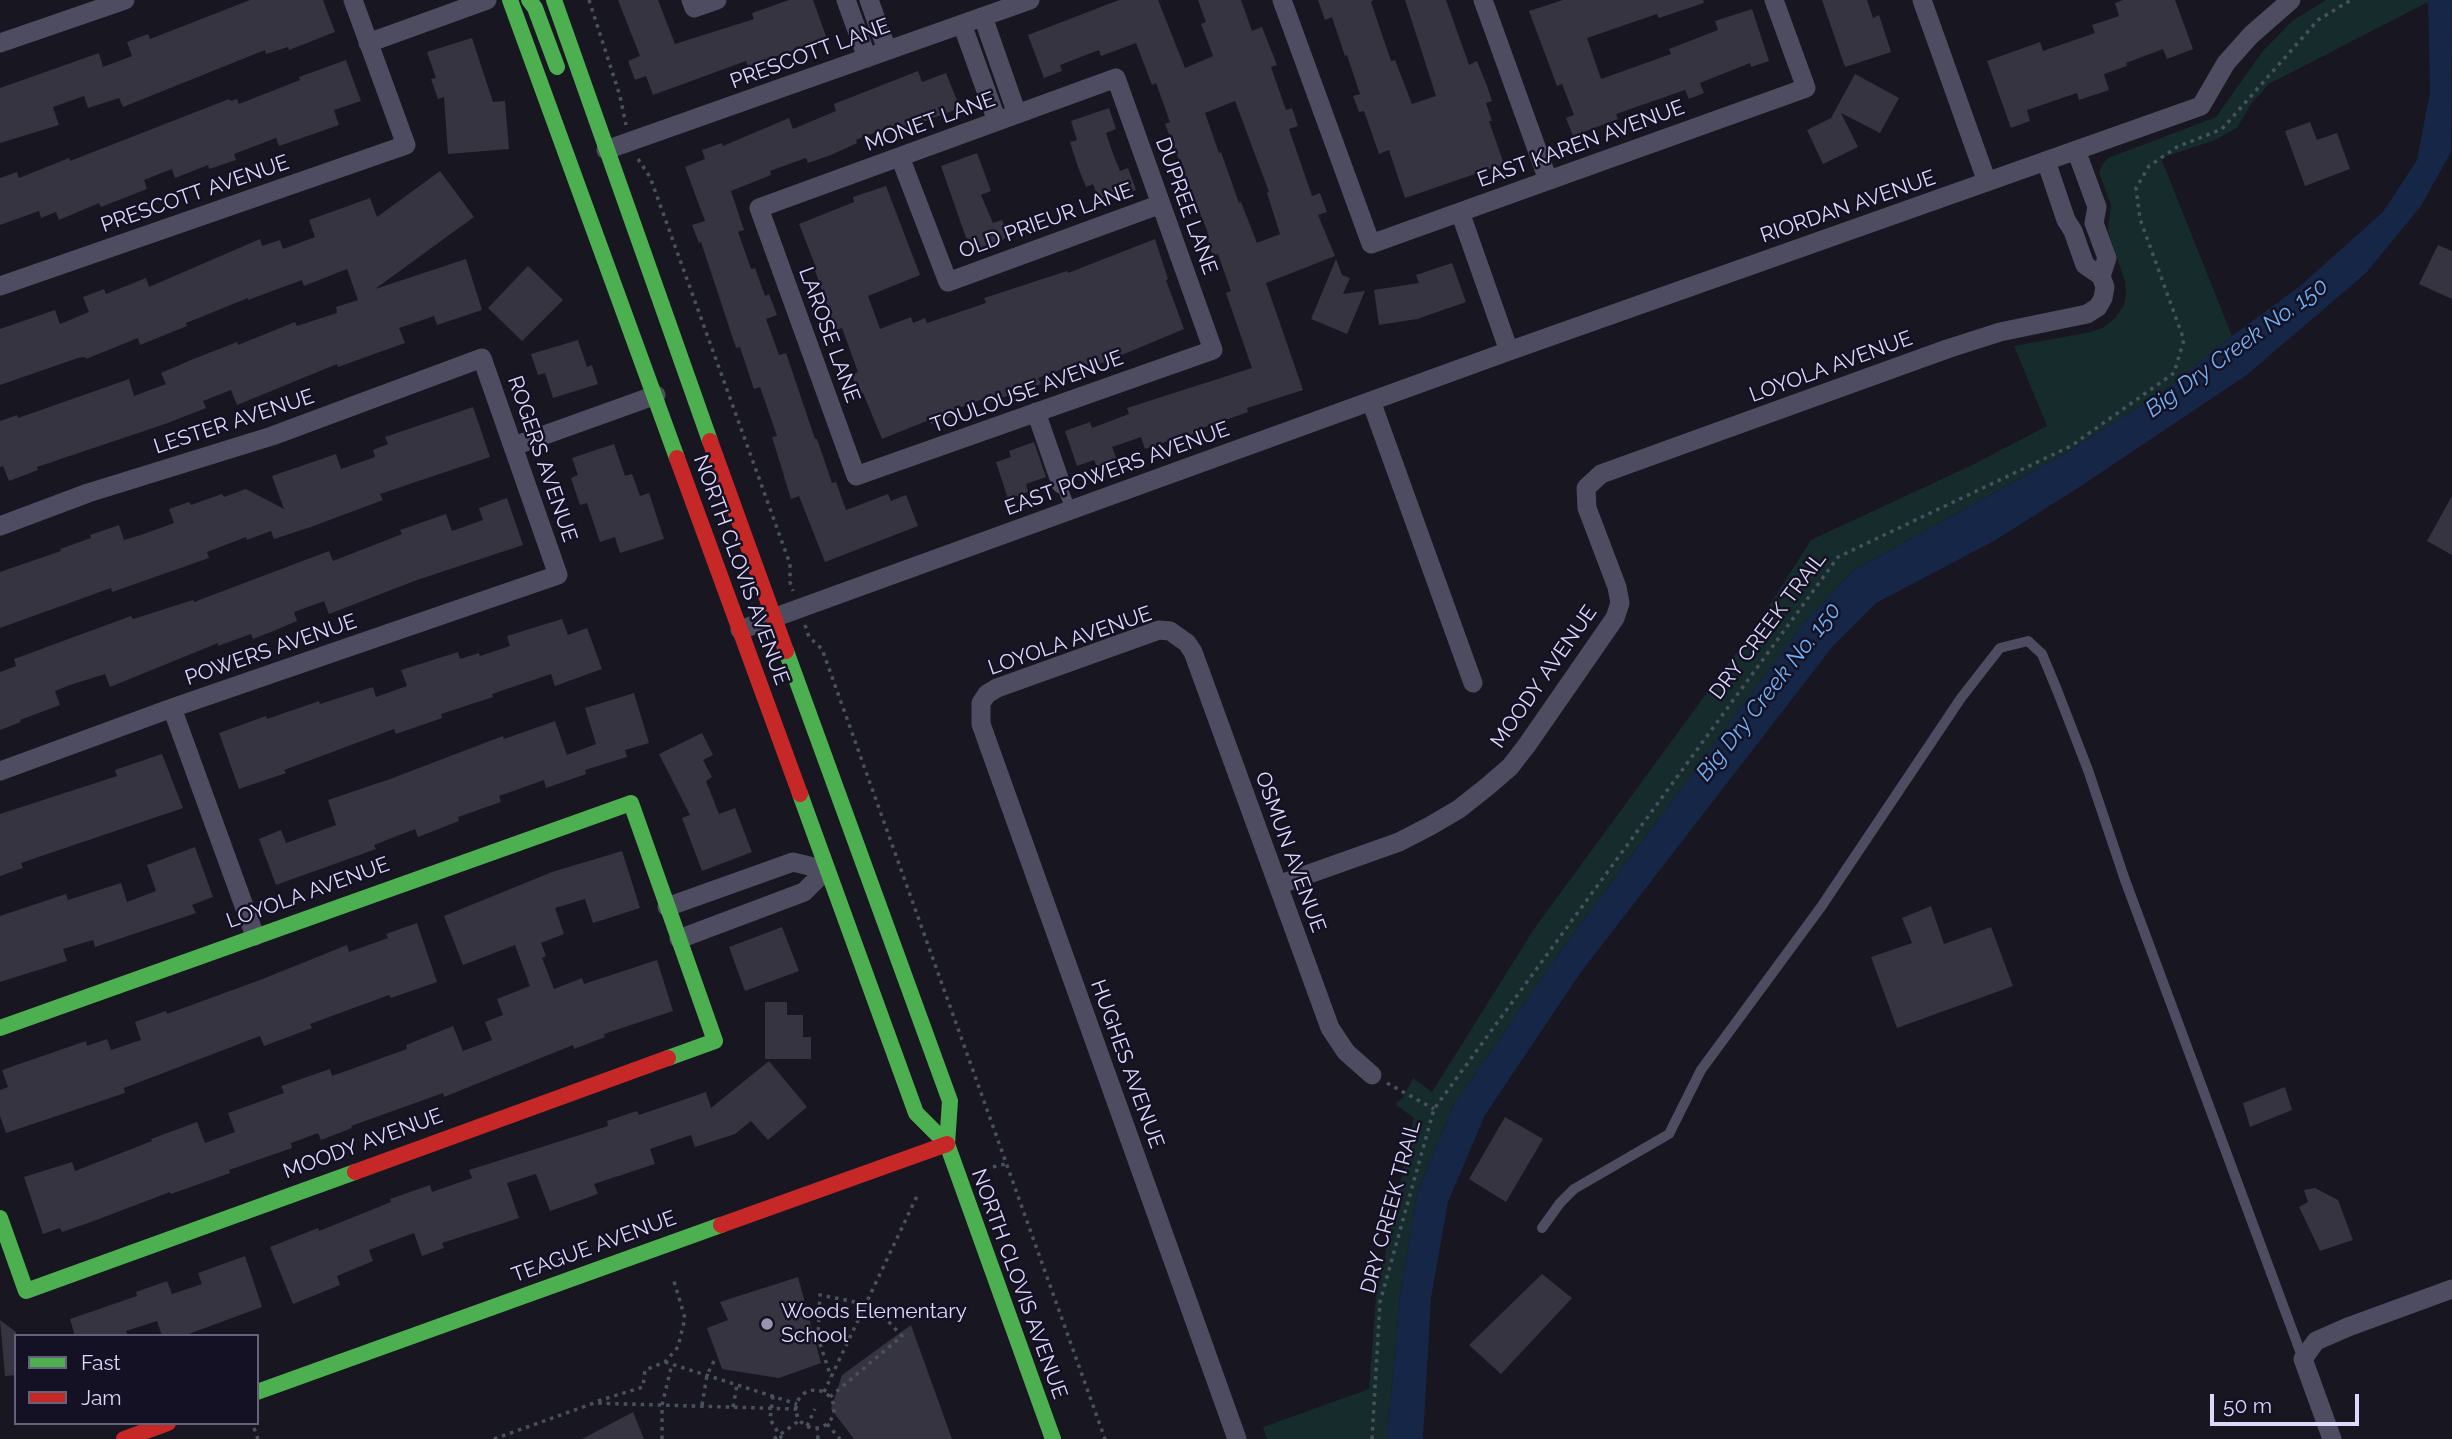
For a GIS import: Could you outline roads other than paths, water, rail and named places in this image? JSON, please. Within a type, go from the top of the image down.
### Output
[{"type":"main road","name":"NORTH CLOVIS AVENUE","points":[[510,0],[656,395],[825,870],[916,1113],[947,1144]]},
{"type":"main road","points":[[529,0],[535,8],[565,86]]},
{"type":"main road","name":"NORTH CLOVIS AVENUE","points":[[554,0],[774,618],[950,1101],[947,1144],[1053,1439]]},
{"type":"main road","points":[[585,139],[606,150]]},
{"type":"main road","name":"LOYOLA AVENUE","points":[[0,1028],[631,803],[667,907]]},
{"type":"main road","points":[[667,907],[679,939]]},
{"type":"main road","name":"MOODY AVENUE","points":[[0,1218],[26,1291],[715,1041],[679,939]]},
{"type":"main road","name":"TEAGUE AVENUE","points":[[259,1391],[947,1144]]},
{"type":"main road","points":[[124,1439],[162,1425]]},
{"type":"street","points":[[0,44],[125,0]]},
{"type":"street","points":[[353,0],[368,43],[487,0]]},
{"type":"street","points":[[692,4],[717,0]]},
{"type":"street","points":[[846,0],[867,58]]},
{"type":"street","points":[[869,0],[887,50]]},
{"type":"street","name":"PRESCOTT LANE","points":[[606,150],[1030,0]]},
{"type":"street","name":"EAST KAREN AVENUE","points":[[1282,0],[1371,244],[1806,88],[1774,0]]},
{"type":"street","points":[[1483,0],[1548,180]]},
{"type":"street","points":[[1922,0],[1987,182]]},
{"type":"street","name":"RIORDAN AVENUE","points":[[1509,351],[2201,106],[2226,64],[2250,35],[2291,0]]},
{"type":"street","points":[[983,17],[1017,114]]},
{"type":"street","points":[[962,24],[997,121]]},
{"type":"street","name":"PRESCOTT AVENUE","points":[[0,286],[406,145],[368,43]]},
{"type":"street","name":"MONET LANE","points":[[759,208],[1116,78]]},
{"type":"street","name":"DUPREE LANE","points":[[1116,78],[1213,350]]},
{"type":"street","points":[[2046,161],[2085,265],[2101,276],[2107,258],[2094,223],[2097,207],[2076,150]]},
{"type":"street","name":"OLD PRIEUR LANE","points":[[900,157],[948,282],[1161,204]]},
{"type":"street","name":"LAROSE LANE","points":[[759,208],[856,477]]},
{"type":"street","points":[[1460,212],[1509,351]]},
{"type":"street","points":[[2073,231],[2094,223]]},
{"type":"street","name":"LOYOLA AVENUE","points":[[1620,603],[1617,587],[1587,508],[1586,488],[1601,474],[1947,349],[2000,332],[2087,314],[2098,307],[2104,298],[2105,287],[2101,276]]},
{"type":"street","name":"TOULOUSE AVENUE","points":[[856,477],[1213,350]]},
{"type":"street","name":"EAST POWERS AVENUE","points":[[740,630],[1509,351]]},
{"type":"street","name":"ROGERS AVENUE","points":[[482,358],[558,575]]},
{"type":"street","name":"LESTER AVENUE","points":[[0,526],[88,493],[272,436],[482,358]]},
{"type":"street","points":[[514,446],[656,395]]},
{"type":"street","points":[[1371,401],[1473,683]]},
{"type":"street","points":[[1036,412],[1061,484]]},
{"type":"street","name":"POWERS AVENUE","points":[[0,771],[172,708],[558,575]]},
{"type":"street","name":"MOODY AVENUE","points":[[1278,885],[1399,842],[1459,809],[1488,786],[1510,767],[1527,745],[1615,618],[1620,603]]},
{"type":"street","name":"LOYOLA AVENUE","points":[[981,703],[987,694],[997,688],[1159,630],[1179,635]]},
{"type":"street","name":"OSMUN AVENUE","points":[[1179,635],[1193,652],[1330,1028],[1346,1052],[1373,1074]]},
{"type":"street","name":"HUGHES AVENUE","points":[[981,703],[981,724],[1237,1439]]},
{"type":"street","points":[[172,708],[255,936]]},
{"type":"street","points":[[679,939],[804,892],[825,870],[861,857]]},
{"type":"street","points":[[667,907],[793,862],[825,870]]},
{"type":"street","points":[[2332,1439],[2303,1359],[2316,1341],[2452,1289]]},
{"type":"lane","points":[[1061,484],[1071,510]]},
{"type":"lane","points":[[1542,1228],[1574,1189],[1670,1134],[1702,1070],[1821,907],[1961,698],[2000,648],[2028,641],[2042,654],[2062,701],[2124,880],[2303,1359]]},
{"type":"water","name":"Big Dry Creek No. 150","points":[[2428,0],[2452,0],[2451,152],[2421,206],[2366,273],[2248,374],[1994,541],[1876,603],[1833,646],[1581,972],[1485,1115],[1448,1202],[1431,1298],[1423,1439],[1387,1439],[1400,1297],[1417,1193],[1453,1106],[1557,956],[1803,624],[1854,570],[2061,456],[2164,391],[2300,286],[2383,212],[2417,160],[2430,92]]},
{"type":"place","name":"Woods Elementary School","points":[[767,1324]]}]
